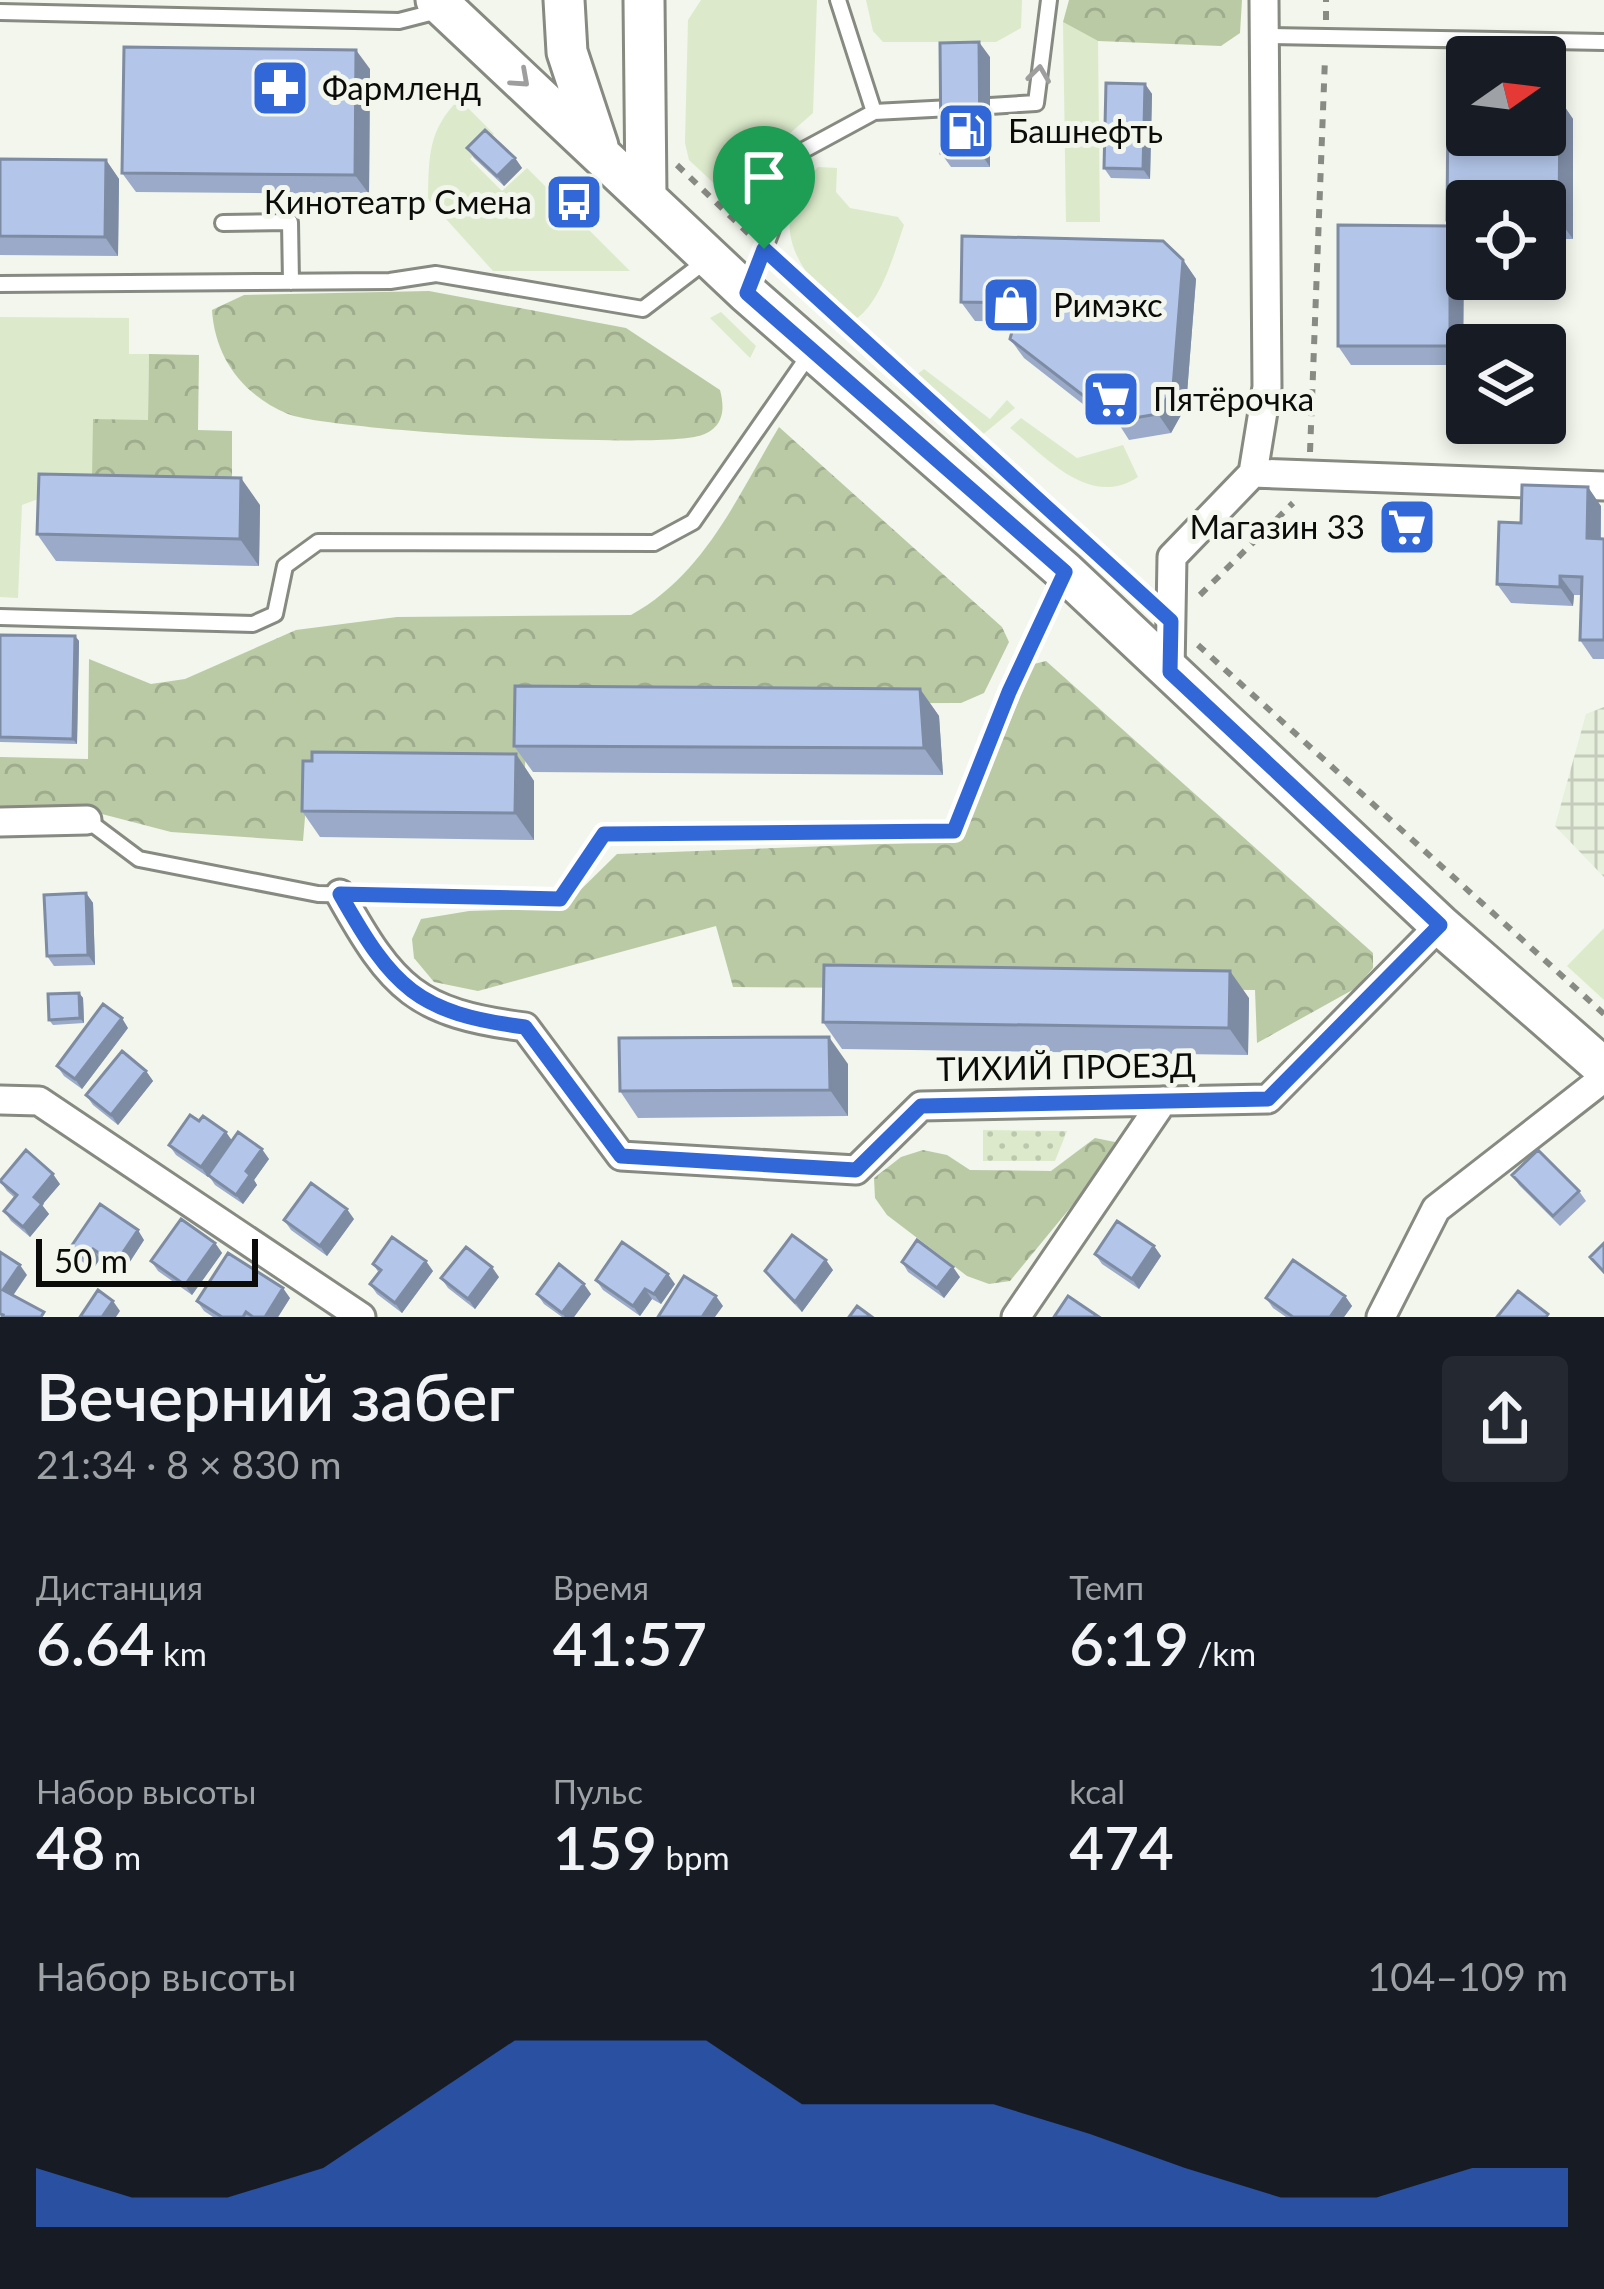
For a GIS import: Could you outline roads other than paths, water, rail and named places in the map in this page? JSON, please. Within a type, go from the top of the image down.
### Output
[{"type":"main road","points":[[564,0],[568,52],[600,151]]},
{"type":"main road","points":[[644,0],[646,194]]},
{"type":"main road","points":[[440,5],[747,293],[1065,572],[1440,925],[1604,1068]]},
{"type":"street","points":[[1170,672],[1172,557],[1253,473],[1267,387],[1264,0]]},
{"type":"street","points":[[1253,473],[1604,486]]},
{"type":"street","points":[[0,822],[87,820]]},
{"type":"street","name":"ТИХИЙ ПРОЕЗД","points":[[340,894],[371,950],[418,1000],[461,1019],[525,1027],[621,1156],[856,1170],[921,1106],[1268,1099],[1440,925]]},
{"type":"street","points":[[1381,1317],[1436,1209],[1604,1078]]},
{"type":"street","points":[[0,1100],[39,1101],[361,1317]]},
{"type":"street","points":[[1016,1317],[1162,1101]]},
{"type":"lane","points":[[838,0],[874,112]]},
{"type":"lane","points":[[990,106],[1036,104],[1049,0]]},
{"type":"lane","points":[[0,12],[399,21],[440,5]]},
{"type":"lane","points":[[1264,36],[1604,42]]},
{"type":"lane","points":[[747,293],[802,151],[874,112],[951,108]]},
{"type":"lane","points":[[224,223],[290,223],[291,282]]},
{"type":"lane","points":[[0,284],[390,281],[436,274],[643,309],[710,258]]},
{"type":"lane","points":[[0,617],[253,624],[275,614],[285,566],[318,542],[654,544],[694,523],[812,350]]},
{"type":"lane","points":[[87,820],[140,859],[340,894],[560,899],[604,834],[954,831],[1009,692],[1065,572]]},
{"type":"place","name":"Фармленд","points":[[280,88]]},
{"type":"place","name":"Башнефть","points":[[966,131]]},
{"type":"place","name":"Кинотеатр Смена","points":[[574,202]]},
{"type":"place","name":"Римэкс","points":[[1011,305]]},
{"type":"place","name":"Пятёрочка","points":[[1111,399]]},
{"type":"place","name":"Магазин 33","points":[[1407,527]]}]
